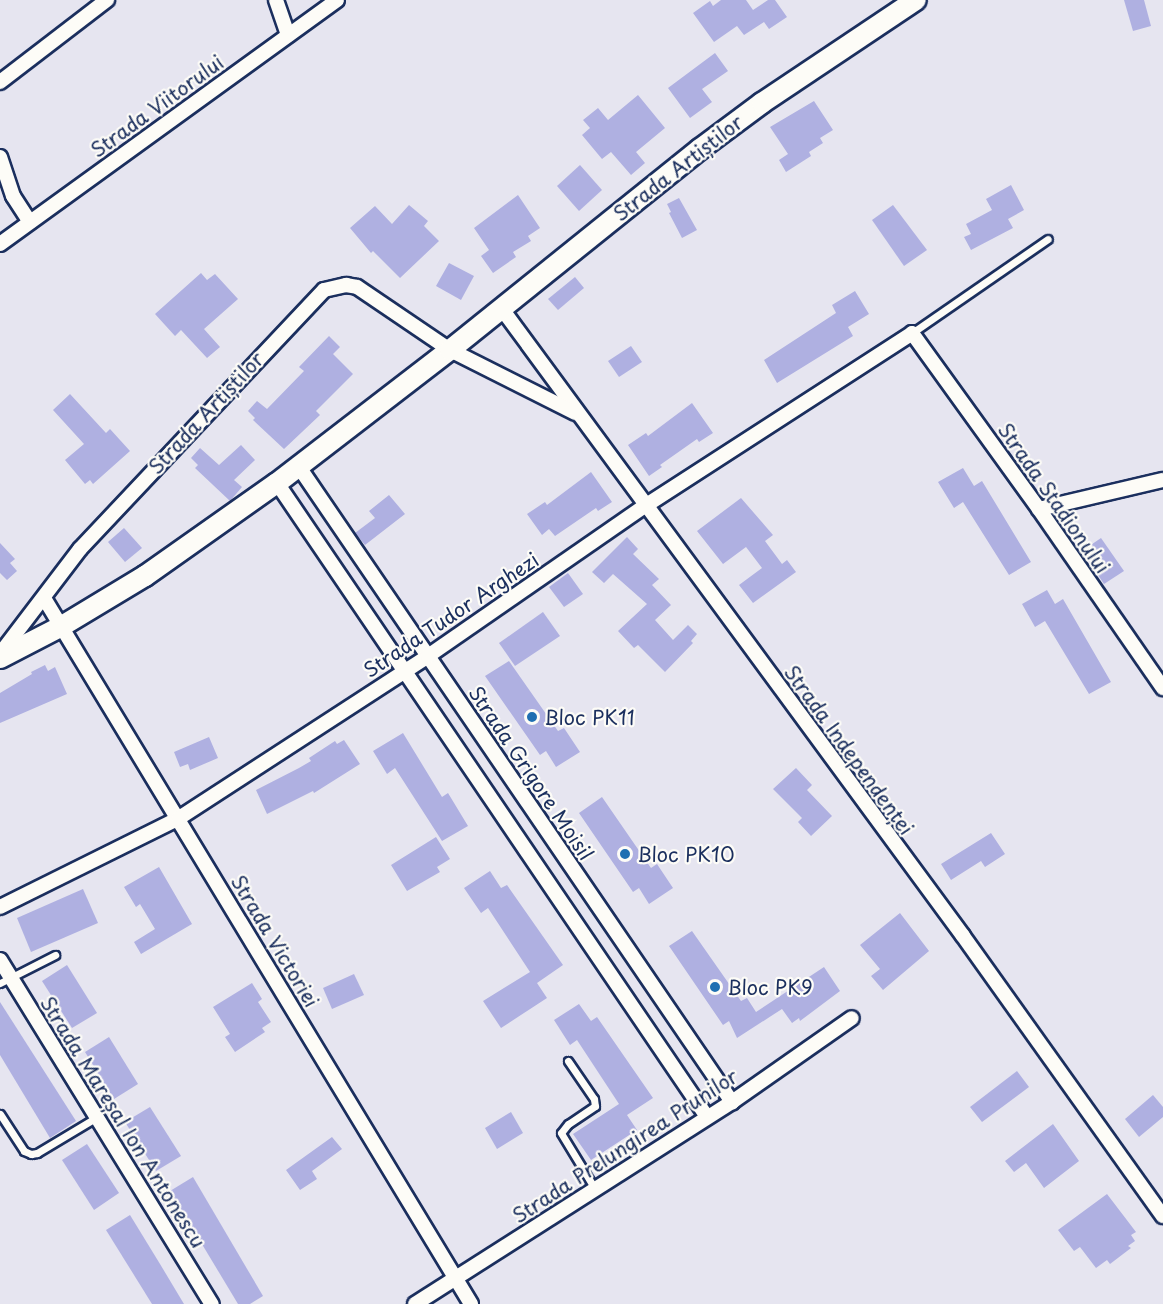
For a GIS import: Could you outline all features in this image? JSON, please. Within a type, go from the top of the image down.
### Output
[{"type":"street","points":[[0,82],[107,0]]},
{"type":"street","points":[[276,0],[288,35]]},
{"type":"street","name":"Strada Viitorului","points":[[0,244],[337,0]]},
{"type":"street","name":"Strada Artiștilor","points":[[0,656],[62,626],[145,576],[277,483],[502,309],[700,149],[762,103],[916,0]]},
{"type":"street","points":[[0,157],[13,196],[30,222]]},
{"type":"street","name":"Strada Artiștilor","points":[[0,656],[80,549],[134,489],[324,290],[346,285],[357,287],[450,350]]},
{"type":"street","name":"Strada Independenței","points":[[502,309],[963,936],[1163,1216]]},
{"type":"street","name":"Strada Tudor Arghezi","points":[[0,907],[179,818],[428,656],[645,506],[912,333]]},
{"type":"street","name":"Strada Stadionului","points":[[912,333],[1039,509],[1163,687]]},
{"type":"street","points":[[450,350],[578,414]]},
{"type":"street","name":"Strada Grigore Moisil","points":[[299,467],[732,1102]]},
{"type":"street","points":[[1039,509],[1163,480]]},
{"type":"street","points":[[277,483],[707,1117]]},
{"type":"street","name":"Strada Victoriei","points":[[44,598],[471,1304]]},
{"type":"street","name":"Strada Mareșal Ion Antonescu","points":[[0,960],[5,980],[97,1117],[212,1304]]},
{"type":"street","name":"Strada Prelungirea Prunilor","points":[[416,1304],[732,1102],[852,1018]]},
{"type":"lane","points":[[912,333],[1048,240]]},
{"type":"lane","points":[[5,980],[55,955]]},
{"type":"lane","points":[[568,1060],[594,1099],[595,1106],[568,1124],[561,1133],[595,1189]]},
{"type":"lane","points":[[0,1114],[24,1151],[31,1154],[37,1153],[97,1117]]},
{"type":"building","points":[[721,0],[746,0],[753,10],[768,0],[775,0],[787,17],[769,29],[764,22],[744,35],[737,26],[714,42],[693,13],[710,1],[713,6]]},
{"type":"building","points":[[1124,0],[1144,0],[1151,26],[1133,31]]},
{"type":"building","points":[[715,53],[728,71],[702,89],[712,102],[690,118],[668,88]]},
{"type":"building","points":[[638,95],[665,128],[636,152],[645,163],[631,175],[611,152],[602,159],[582,135],[590,128],[583,120],[598,108],[608,120]]},
{"type":"building","points":[[814,101],[833,130],[820,138],[823,143],[809,152],[811,156],[786,172],[779,160],[788,154],[770,127]]},
{"type":"building","points":[[580,165],[602,190],[579,211],[557,186]]},
{"type":"building","points":[[1011,185],[1024,210],[1008,219],[1013,228],[971,250],[964,237],[971,234],[966,224],[992,210],[986,199]]},
{"type":"building","points":[[518,195],[540,228],[528,236],[531,241],[513,252],[516,257],[493,273],[481,256],[489,250],[474,228]]},
{"type":"building","points":[[679,198],[697,230],[682,238],[669,213],[671,212],[667,204]]},
{"type":"building","points":[[409,205],[428,221],[424,226],[439,241],[400,278],[373,251],[371,253],[350,228],[375,206],[392,224]]},
{"type":"building","points":[[893,205],[927,250],[904,266],[872,220]]},
{"type":"building","points":[[449,263],[474,276],[461,300],[436,286]]},
{"type":"building","points":[[201,273],[207,280],[215,274],[238,299],[204,329],[220,347],[207,358],[181,330],[175,336],[155,314]]},
{"type":"building","points":[[575,277],[584,288],[558,310],[548,299]]},
{"type":"building","points":[[855,291],[869,314],[848,327],[853,336],[777,383],[764,360],[836,313],[832,305]]},
{"type":"building","points":[[329,336],[340,347],[333,354],[353,374],[316,411],[320,415],[284,449],[253,420],[255,418],[248,411],[257,401],[267,409],[304,371],[299,367]]},
{"type":"building","points":[[631,346],[642,362],[619,377],[608,361]]},
{"type":"building","points":[[70,394],[106,433],[110,429],[130,451],[93,484],[90,480],[85,484],[65,460],[84,444],[53,410]]},
{"type":"building","points":[[692,403],[713,433],[699,442],[697,439],[660,465],[662,467],[649,476],[628,445],[646,433],[648,436]]},
{"type":"building","points":[[241,445],[255,460],[234,480],[242,487],[230,501],[195,468],[198,465],[191,458],[200,448],[219,465]]},
{"type":"building","points":[[963,468],[974,486],[982,481],[1031,562],[1009,575],[963,502],[954,508],[938,482]]},
{"type":"building","points":[[591,472],[612,502],[598,511],[596,508],[555,536],[549,529],[542,535],[527,514],[545,502],[547,505]]},
{"type":"building","points":[[389,495],[405,514],[365,545],[355,533],[375,518],[369,511]]},
{"type":"building","points":[[741,498],[773,535],[765,541],[782,564],[787,560],[796,572],[753,603],[739,585],[762,568],[746,547],[723,564],[697,531]]},
{"type":"building","points":[[124,528],[142,548],[125,562],[108,542]]},
{"type":"building","points":[[627,537],[638,549],[633,554],[659,579],[652,585],[671,605],[655,620],[673,640],[688,625],[697,634],[691,641],[693,643],[665,672],[638,645],[634,648],[618,631],[647,604],[613,574],[604,583],[592,572]]},
{"type":"building","points":[[1101,538],[1124,571],[1104,584],[1082,551]]},
{"type":"building","points":[[0,543],[15,559],[10,563],[17,571],[7,580],[0,573]]},
{"type":"building","points":[[568,573],[583,594],[564,607],[549,587]]},
{"type":"building","points":[[1047,590],[1055,604],[1063,599],[1111,682],[1089,694],[1045,621],[1035,627],[1022,604]]},
{"type":"building","points":[[543,612],[560,636],[515,666],[499,643]]},
{"type":"building","name":"Bloc PK11","points":[[509,661],[558,731],[564,728],[580,752],[556,767],[546,751],[540,755],[485,676]]},
{"type":"building","points":[[45,665],[48,671],[55,667],[67,694],[0,723],[0,693]]},
{"type":"building","points":[[403,733],[442,797],[448,793],[468,826],[442,841],[395,768],[387,774],[373,751]]},
{"type":"building","points":[[209,737],[218,758],[190,770],[188,764],[180,767],[174,752]]},
{"type":"building","points":[[344,740],[360,764],[314,793],[313,791],[267,814],[256,790],[311,761],[309,758],[335,741],[337,744]]},
{"type":"building","points":[[796,768],[812,785],[807,790],[832,816],[811,836],[798,822],[802,818],[773,789]]},
{"type":"building","name":"Bloc PK10","points":[[602,797],[651,868],[657,864],[673,888],[649,904],[639,888],[633,892],[579,813]]},
{"type":"building","points":[[991,833],[1005,854],[985,867],[981,861],[951,880],[941,864]]},
{"type":"building","points":[[436,837],[450,859],[437,867],[440,872],[407,891],[391,865]]},
{"type":"building","points":[[159,867],[192,924],[141,954],[134,942],[155,929],[140,904],[136,907],[124,887]]},
{"type":"building","points":[[490,871],[501,888],[507,885],[563,965],[537,983],[547,998],[501,1028],[483,1001],[530,972],[488,908],[481,913],[464,888]]},
{"type":"building","points":[[83,889],[98,923],[31,952],[17,918]]},
{"type":"building","points":[[900,913],[929,951],[883,990],[871,976],[880,969],[860,945]]},
{"type":"building","points":[[692,931],[741,1001],[747,998],[756,1012],[824,967],[840,991],[800,1021],[799,1018],[792,1023],[782,1009],[737,1038],[729,1021],[723,1025],[669,946]]},
{"type":"building","points":[[67,965],[97,1013],[72,1028],[42,981]]},
{"type":"building","points":[[354,974],[364,995],[332,1009],[323,988]]},
{"type":"building","points":[[252,983],[262,999],[258,1002],[271,1022],[262,1028],[265,1032],[235,1052],[225,1037],[230,1034],[213,1007]]},
{"type":"building","points":[[0,1002],[76,1121],[50,1138],[0,1055]]},
{"type":"building","points":[[579,1004],[591,1021],[597,1017],[653,1098],[627,1115],[637,1130],[591,1160],[573,1134],[619,1104],[577,1040],[570,1045],[554,1020]]},
{"type":"building","points":[[109,1037],[138,1084],[114,1099],[85,1052]]},
{"type":"building","points":[[1017,1071],[1029,1087],[982,1122],[970,1107]]},
{"type":"building","points":[[1153,1095],[1163,1107],[1163,1117],[1139,1137],[1125,1119]]},
{"type":"building","points":[[150,1107],[181,1156],[156,1171],[125,1122]]},
{"type":"building","points":[[511,1112],[523,1133],[497,1149],[485,1128]]},
{"type":"building","points":[[1053,1124],[1079,1161],[1044,1188],[1026,1163],[1014,1172],[1005,1161]]},
{"type":"building","points":[[332,1137],[342,1149],[312,1171],[317,1179],[300,1190],[286,1170]]},
{"type":"building","points":[[87,1144],[119,1193],[94,1210],[62,1160]]},
{"type":"building","points":[[193,1177],[263,1296],[250,1304],[238,1304],[170,1191]]},
{"type":"building","points":[[1107,1194],[1136,1232],[1131,1235],[1135,1241],[1128,1246],[1131,1248],[1110,1264],[1107,1260],[1096,1268],[1080,1247],[1074,1251],[1058,1230]]},
{"type":"building","points":[[130,1215],[184,1304],[152,1304],[106,1230]]},
{"type":"place","name":"Bloc PK11","points":[[532,717]]},
{"type":"place","name":"Bloc PK10","points":[[625,854]]},
{"type":"place","name":"Bloc PK9","points":[[715,987]]}]
